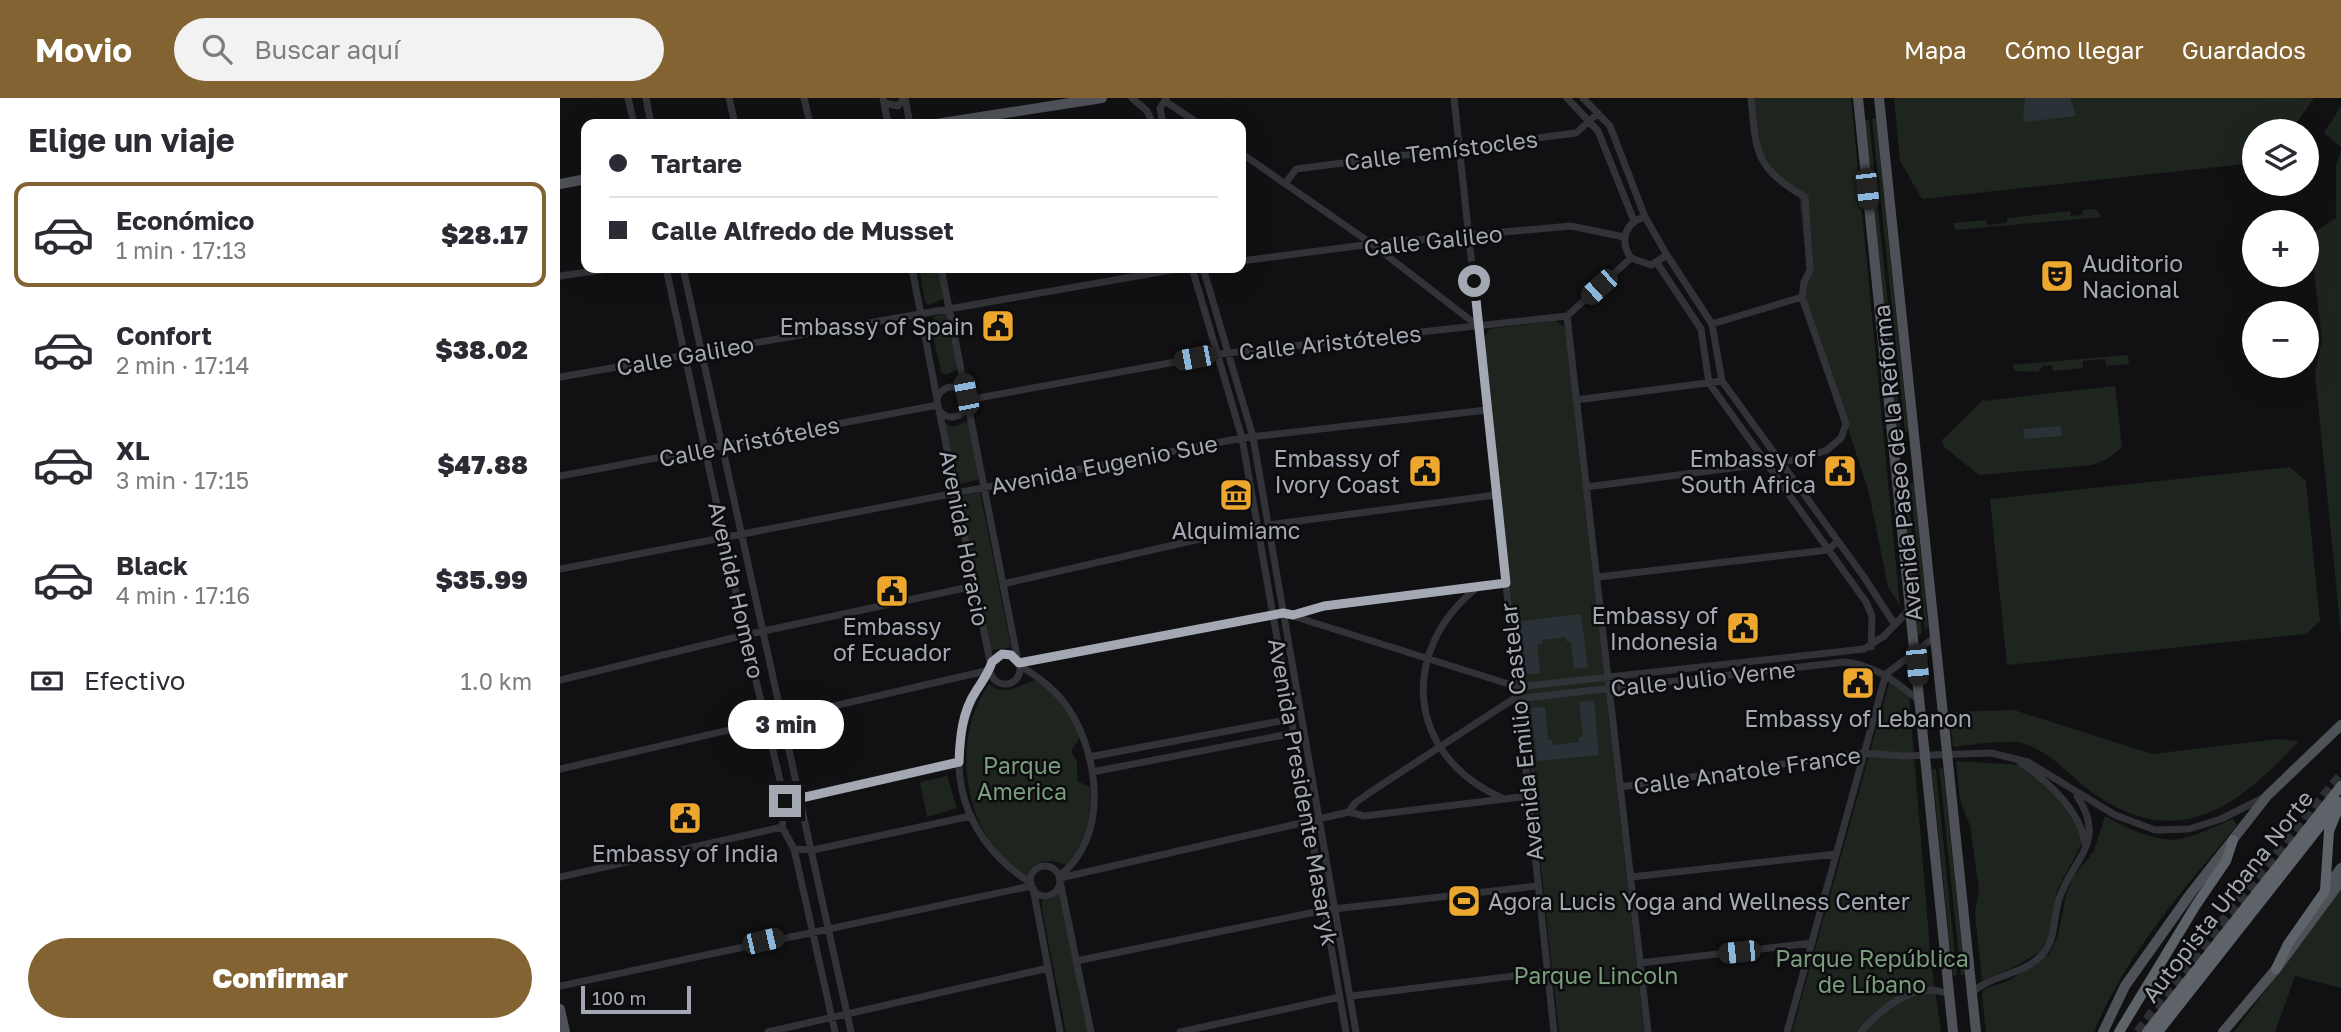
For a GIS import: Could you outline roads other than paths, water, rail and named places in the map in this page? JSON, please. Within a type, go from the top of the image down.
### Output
[{"type":"highway","name":"Autopista Urbana Norte","points":[[2147,1032],[2341,786]]},
{"type":"highway","name":"Autopista Urbana Norte","points":[[2158,1032],[2341,801]]},
{"type":"highway","points":[[2276,969],[2288,944],[2325,891],[2326,840],[2341,801]]},
{"type":"highway","points":[[2118,1029],[2146,990],[2226,861],[2233,840]]},
{"type":"main road","points":[[968,119],[1102,98]]},
{"type":"main road","name":"Avenida Paseo de la Reforma","points":[[1858,98],[1953,1032]]},
{"type":"main road","name":"Avenida Paseo de la Reforma","points":[[1879,98],[1976,1032]]},
{"type":"main road","points":[[560,184],[581,180]]},
{"type":"main road","points":[[2103,1032],[2125,986],[2142,961],[2267,796],[2341,725]]},
{"type":"main road","points":[[2325,891],[2341,868]]},
{"type":"main road","points":[[2226,1030],[2276,969],[2341,881]]},
{"type":"main road","points":[[1949,982],[1960,987],[1970,981]]},
{"type":"main road","points":[[560,1009],[565,1032]]},
{"type":"street","points":[[628,98],[633,119]]},
{"type":"street","points":[[646,98],[651,119]]},
{"type":"street","points":[[729,98],[734,119]]},
{"type":"street","points":[[804,98],[809,119]]},
{"type":"street","points":[[883,100],[898,106],[905,98]]},
{"type":"street","points":[[905,98],[909,119]]},
{"type":"street","points":[[1132,98],[1147,111],[1151,119]]},
{"type":"street","name":"Avenida Emilio Castelar","points":[[1454,98],[1554,1032]]},
{"type":"street","points":[[1567,98],[1598,131],[1634,222]]},
{"type":"street","points":[[1583,98],[1610,127],[1645,217],[1712,324],[1721,381],[1838,541],[1895,625]]},
{"type":"street","points":[[1586,487],[1781,463],[1828,450],[1841,438],[1846,424],[1802,297],[1804,282],[1810,270],[1805,197],[1773,177],[1760,160],[1751,98]]},
{"type":"street","points":[[883,100],[887,119]]},
{"type":"street","points":[[1161,119],[1159,112],[1166,100],[1192,119]]},
{"type":"street","name":"Calle Temístocles","points":[[1285,184],[1296,169],[1576,133],[1598,113]]},
{"type":"street","points":[[1246,157],[1372,244],[1478,327]]},
{"type":"street","points":[[1645,217],[1634,222],[1624,237],[1631,258],[1645,265],[1657,263],[1667,255]]},
{"type":"street","name":"Calle Galileo","points":[[1246,260],[1372,244],[1571,226],[1624,237]]},
{"type":"street","points":[[1631,258],[1567,316],[1648,1032]]},
{"type":"street","points":[[1657,263],[1701,329],[1709,383],[1866,602],[1872,616],[1871,647]]},
{"type":"street","points":[[560,276],[581,273]]},
{"type":"street","name":"Avenida Homero","points":[[667,273],[745,635],[785,801],[782,828]]},
{"type":"street","name":"Avenida Homero","points":[[684,273],[851,1032]]},
{"type":"street","name":"Avenida Horacio","points":[[913,273],[990,669]]},
{"type":"street","name":"Avenida Horacio","points":[[942,273],[1019,663]]},
{"type":"street","name":"Calle Galileo","points":[[560,377],[1154,273]]},
{"type":"street","name":"Avenida Presidente Masaryk","points":[[1194,273],[1242,438],[1346,1032]]},
{"type":"street","name":"Avenida Presidente Masaryk","points":[[1205,273],[1253,437],[1356,1032]]},
{"type":"street","points":[[1712,324],[1802,297]]},
{"type":"street","name":"Calle Aristóteles","points":[[967,400],[1219,354],[1567,316]]},
{"type":"street","points":[[1576,400],[1721,381]]},
{"type":"street","points":[[946,387],[957,387],[967,400],[957,416],[946,416],[938,405],[946,387]]},
{"type":"street","name":"Calle Aristóteles","points":[[560,476],[938,405]]},
{"type":"street","name":"Avenida Eugenio Sue","points":[[560,569],[1242,438],[1487,410]]},
{"type":"street","points":[[1268,525],[1496,495]]},
{"type":"street","points":[[1003,584],[1258,526]]},
{"type":"street","points":[[1598,577],[1828,550],[1838,541]]},
{"type":"street","points":[[1293,615],[1324,606],[1506,583]]},
{"type":"street","points":[[560,680],[745,635],[974,586]]},
{"type":"street","points":[[1479,586],[1449,614],[1436,634],[1422,679],[1423,705],[1429,727],[1441,747],[1464,774],[1482,789],[1504,799]]},
{"type":"street","points":[[1871,647],[1911,609]]},
{"type":"street","points":[[1019,663],[1283,613]]},
{"type":"street","name":"Calle Julio Verne","points":[[1283,613],[1518,687],[1636,672],[1846,652],[1871,647]]},
{"type":"street","points":[[1787,1032],[1886,674],[1935,638]]},
{"type":"street","points":[[1002,654],[1011,655],[1019,663],[1049,686],[1068,708],[1089,757],[1092,772],[1093,813],[1090,833],[1079,858],[1060,878],[1052,895],[1040,895],[990,851],[971,816],[959,762],[961,727],[968,707],[995,658],[1002,654]]},
{"type":"street","name":"Calle Julio Verne","points":[[1518,696],[1525,698],[1845,662],[1862,664],[1886,674],[1920,702]]},
{"type":"street","points":[[990,669],[997,681],[1009,684],[1017,679],[1019,663]]},
{"type":"street","points":[[560,769],[990,669]]},
{"type":"street","points":[[1636,672],[1632,679],[1637,686]]},
{"type":"street","points":[[1349,812],[1355,803],[1518,696]]},
{"type":"street","points":[[1089,757],[1291,719]]},
{"type":"street","points":[[1092,772],[1294,733]]},
{"type":"street","name":"Calle Anatole France","points":[[1620,787],[1862,753],[1926,755],[1947,752],[1991,753],[2013,757],[2034,765],[2125,821],[2170,831],[2211,823],[2267,796]]},
{"type":"street","points":[[2013,757],[2036,774],[2076,816],[2084,835],[2085,853]]},
{"type":"street","points":[[785,801],[792,796],[801,798],[959,762]]},
{"type":"street","points":[[1972,993],[1984,983],[2019,971],[2042,955],[2051,939],[2062,891],[2085,853],[2088,823],[2084,807],[2074,792]]},
{"type":"street","points":[[1060,878],[1349,812],[1364,816],[1529,796]]},
{"type":"street","points":[[794,849],[813,850],[971,816]]},
{"type":"street","points":[[560,877],[782,828],[794,849],[835,1032]]},
{"type":"street","points":[[1631,877],[1836,854]]},
{"type":"street","points":[[1060,1032],[1032,886],[1032,875],[1042,867],[1054,869],[1060,878],[1091,1032]]},
{"type":"street","points":[[560,986],[813,930],[1032,886]]},
{"type":"street","points":[[1076,961],[1325,910],[1537,886]]},
{"type":"street","points":[[1640,963],[1812,943]]},
{"type":"street","points":[[768,1032],[1048,968]]},
{"type":"street","points":[[1351,996],[1547,972]]},
{"type":"street","points":[[1861,1032],[1913,993],[1932,988],[1950,995]]},
{"type":"street","points":[[1180,1032],[1340,997]]},
{"type":"tunnel","points":[[2138,1032],[2209,938],[2341,775]]},
{"type":"place","name":"Auditorio Nacional","points":[[2057,276]]},
{"type":"place","name":"Embassy of Spain","points":[[998,326]]},
{"type":"place","name":"Embassy of Ivory Coast","points":[[1425,471]]},
{"type":"place","name":"Embassy of South Africa","points":[[1840,471]]},
{"type":"place","name":"Alquimiamc","points":[[1236,495]]},
{"type":"place","name":"Embassy of Ecuador","points":[[892,591]]},
{"type":"place","name":"Embassy of Indonesia","points":[[1743,628]]},
{"type":"place","name":"Embassy of Lebanon","points":[[1858,683]]},
{"type":"place","name":"Embassy of India","points":[[685,818]]},
{"type":"place","name":"Agora Lucis Yoga and Wellness Center","points":[[1464,901]]},
{"type":"park label","name":"Parque America","points":[[1022,778]]},
{"type":"park label","name":"Parque República de Líbano","points":[[1872,971]]},
{"type":"park label","name":"Parque Lincoln","points":[[1596,975]]}]
